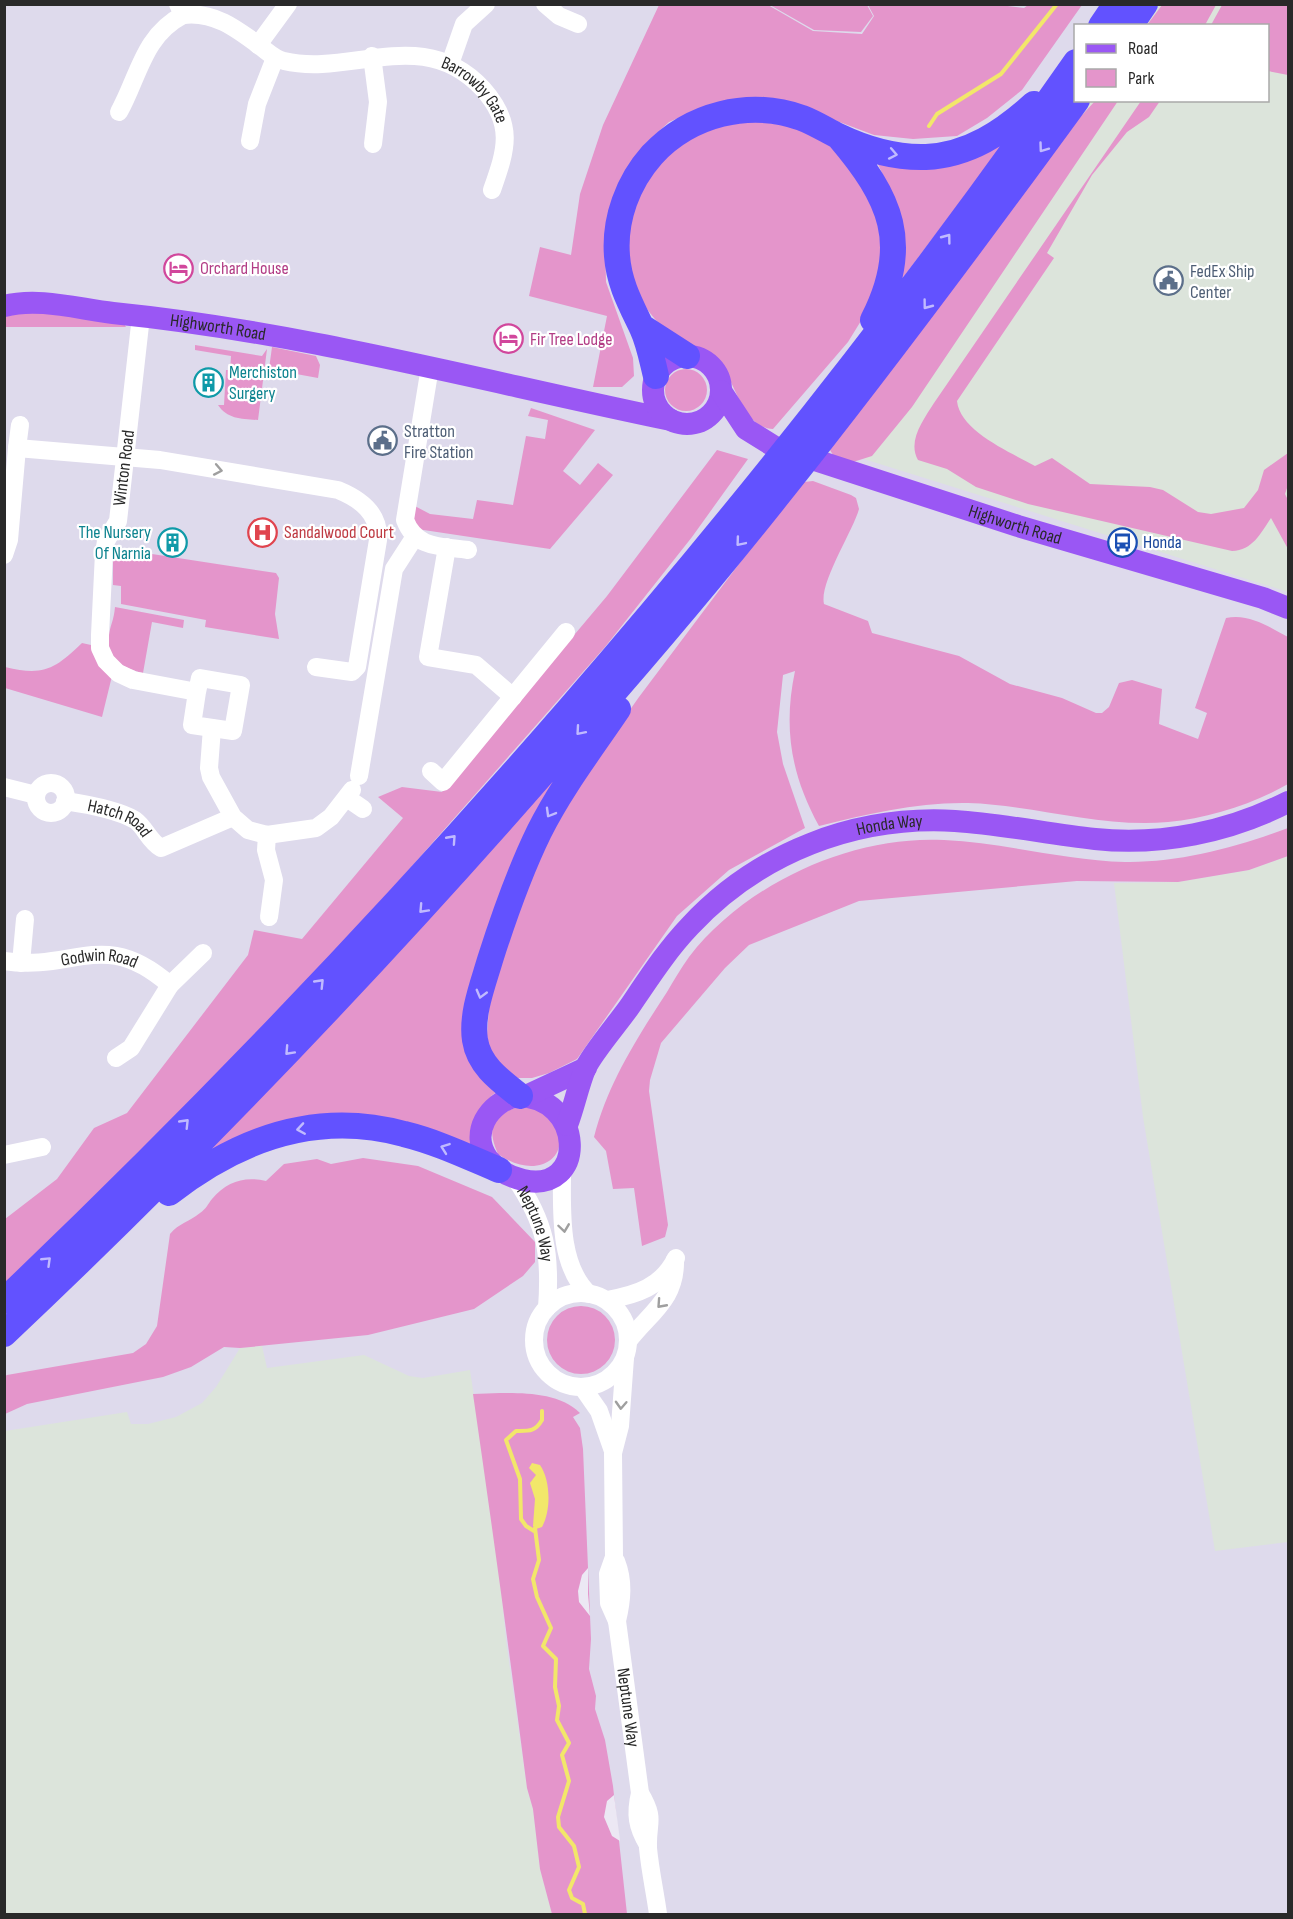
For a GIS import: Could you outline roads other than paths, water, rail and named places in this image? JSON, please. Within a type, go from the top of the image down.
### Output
[{"type":"highway","points":[[1102,24],[1116,4]]},
{"type":"highway","points":[[1131,24],[1145,4]]},
{"type":"highway","points":[[655,380],[642,327],[622,283],[617,236],[627,195],[640,171],[657,150],[680,132],[702,120],[720,114],[751,109],[801,118],[838,136],[900,156],[926,157],[954,153],[980,143],[1005,128],[1072,67]]},
{"type":"highway","points":[[848,368],[971,207],[1072,67]]},
{"type":"highway","points":[[4,1301],[170,1138],[389,909],[543,737],[747,494],[830,409],[968,250],[1076,102]]},
{"type":"highway","points":[[4,1334],[103,1241],[251,1091],[444,887],[646,656],[777,497],[830,409],[880,306],[892,269],[895,246],[890,216],[882,196],[838,136]]},
{"type":"highway","points":[[642,327],[687,356]]},
{"type":"highway","points":[[523,1096],[488,1068],[478,1051],[475,1023],[486,974],[510,900],[540,832],[574,772],[618,710],[646,656]]},
{"type":"highway","points":[[103,1241],[223,1156],[263,1138],[302,1128],[343,1124],[388,1130],[507,1174]]},
{"type":"main road","name":"Highworth Road","points":[[4,306],[38,304],[141,315],[282,336],[671,420]]},
{"type":"main road","points":[[687,356],[700,359],[711,366],[718,378],[721,391],[713,411],[696,422],[683,423],[671,420],[655,402],[655,380],[666,363],[687,356]]},
{"type":"main road","name":"Highworth Road","points":[[600,403],[632,398],[655,380]]},
{"type":"main road","name":"Highworth Road","points":[[721,391],[746,429]]},
{"type":"main road","name":"Highworth Road","points":[[696,422],[746,429],[775,447],[802,456],[1018,526],[1263,598],[1288,608]]},
{"type":"main road","name":"Honda Way","points":[[567,1125],[586,1068],[675,942],[706,909],[754,871],[817,841],[869,827],[940,820],[975,822],[1097,839],[1169,838],[1241,823],[1288,802]]},
{"type":"main road","name":"Honda Way","points":[[523,1096],[586,1068]]},
{"type":"main road","points":[[523,1096],[548,1105],[567,1125],[571,1133],[571,1146],[562,1170],[544,1181],[532,1182],[507,1174],[487,1158],[483,1149],[482,1126],[488,1113],[507,1098],[523,1096]]},
{"type":"street","points":[[258,45],[288,4]]},
{"type":"street","points":[[450,64],[464,24],[486,4]]},
{"type":"street","points":[[545,4],[559,16],[578,24]]},
{"type":"street","points":[[119,112],[148,46],[180,10],[212,17],[258,45],[274,58],[259,98],[250,141]]},
{"type":"street","points":[[372,56],[378,102],[374,144]]},
{"type":"street","name":"Barrowby Gate","points":[[274,58],[316,64],[372,56],[417,56],[450,64],[488,95],[504,127],[505,151],[492,190]]},
{"type":"street","name":"Winton Road","points":[[141,315],[118,521],[106,542],[104,553],[100,648],[112,668],[133,680],[198,692]]},
{"type":"street","points":[[414,538],[405,515],[430,367]]},
{"type":"street","points":[[4,555],[9,540],[20,425]]},
{"type":"street","points":[[17,448],[160,460],[338,490],[357,499],[371,512],[379,534],[357,667],[352,672],[316,667]]},
{"type":"street","points":[[414,538],[468,550]]},
{"type":"street","points":[[212,728],[208,768],[216,788],[233,817],[248,830],[267,835],[316,828],[332,817],[353,788],[394,569],[414,538]]},
{"type":"street","points":[[447,547],[428,657],[476,665],[513,697]]},
{"type":"street","points":[[431,771],[443,782],[566,632]]},
{"type":"street","points":[[200,678],[241,685],[233,731],[192,725],[198,692],[200,678]]},
{"type":"street","name":"Hatch Road","points":[[4,787],[36,795],[39,807],[49,813],[62,809],[65,801],[88,805],[136,821],[148,837],[161,848],[233,817]]},
{"type":"street","points":[[353,788],[363,809]]},
{"type":"street","points":[[267,835],[266,850],[274,880],[269,918]]},
{"type":"street","name":"Godwin Road","points":[[25,919],[13,962],[44,963],[94,953],[110,954],[141,964],[170,985]]},
{"type":"street","points":[[116,1058],[131,1048],[170,985],[203,953]]},
{"type":"street","points":[[4,1155],[42,1147]]},
{"type":"street","name":"Neptune Way","points":[[562,1170],[563,1218],[571,1264],[578,1282],[589,1294]]},
{"type":"street","name":"Neptune Way","points":[[507,1174],[535,1211],[547,1244],[549,1262],[547,1308]]},
{"type":"street","points":[[607,1300],[643,1292],[663,1276],[676,1256],[676,1276],[668,1296],[627,1349],[609,1379],[583,1388],[556,1381],[538,1360],[535,1333],[547,1308],[562,1297],[589,1294],[607,1300],[620,1313],[627,1349]]},
{"type":"street","name":"Neptune Way","points":[[627,1349],[620,1426],[613,1453],[614,1557],[621,1575],[622,1602],[616,1621],[640,1793],[648,1808],[651,1828],[648,1845],[658,1914]]},
{"type":"street","name":"Neptune Way","points":[[583,1388],[599,1411],[613,1453]]},
{"type":"waterway","points":[[929,126],[937,114],[1001,74],[1057,4]]},
{"type":"waterway","points":[[534,1531],[521,1519],[520,1479],[506,1440],[516,1431],[528,1431],[537,1427],[542,1420],[542,1411]]},
{"type":"waterway","points":[[535,1528],[539,1560],[533,1579],[537,1597],[551,1628],[543,1646],[556,1659],[555,1687],[559,1706],[557,1720],[569,1743],[562,1755],[569,1781],[558,1817],[559,1827],[574,1846],[579,1867],[569,1890],[572,1898],[583,1904],[585,1914]]},
{"type":"place","name":"Orchard House","points":[[179,268]]},
{"type":"place","name":"FedEx Ship Center","points":[[1169,281]]},
{"type":"place","name":"Fir Tree Lodge","points":[[509,339]]},
{"type":"place","name":"Merchiston Surgery","points":[[208,382]]},
{"type":"place","name":"Stratton Fire Station","points":[[383,441]]},
{"type":"place","name":"Sandalwood Court","points":[[263,532]]},
{"type":"place","name":"The Nursery Of Narnia","points":[[172,542]]},
{"type":"place","name":"Honda","points":[[1122,542]]}]
